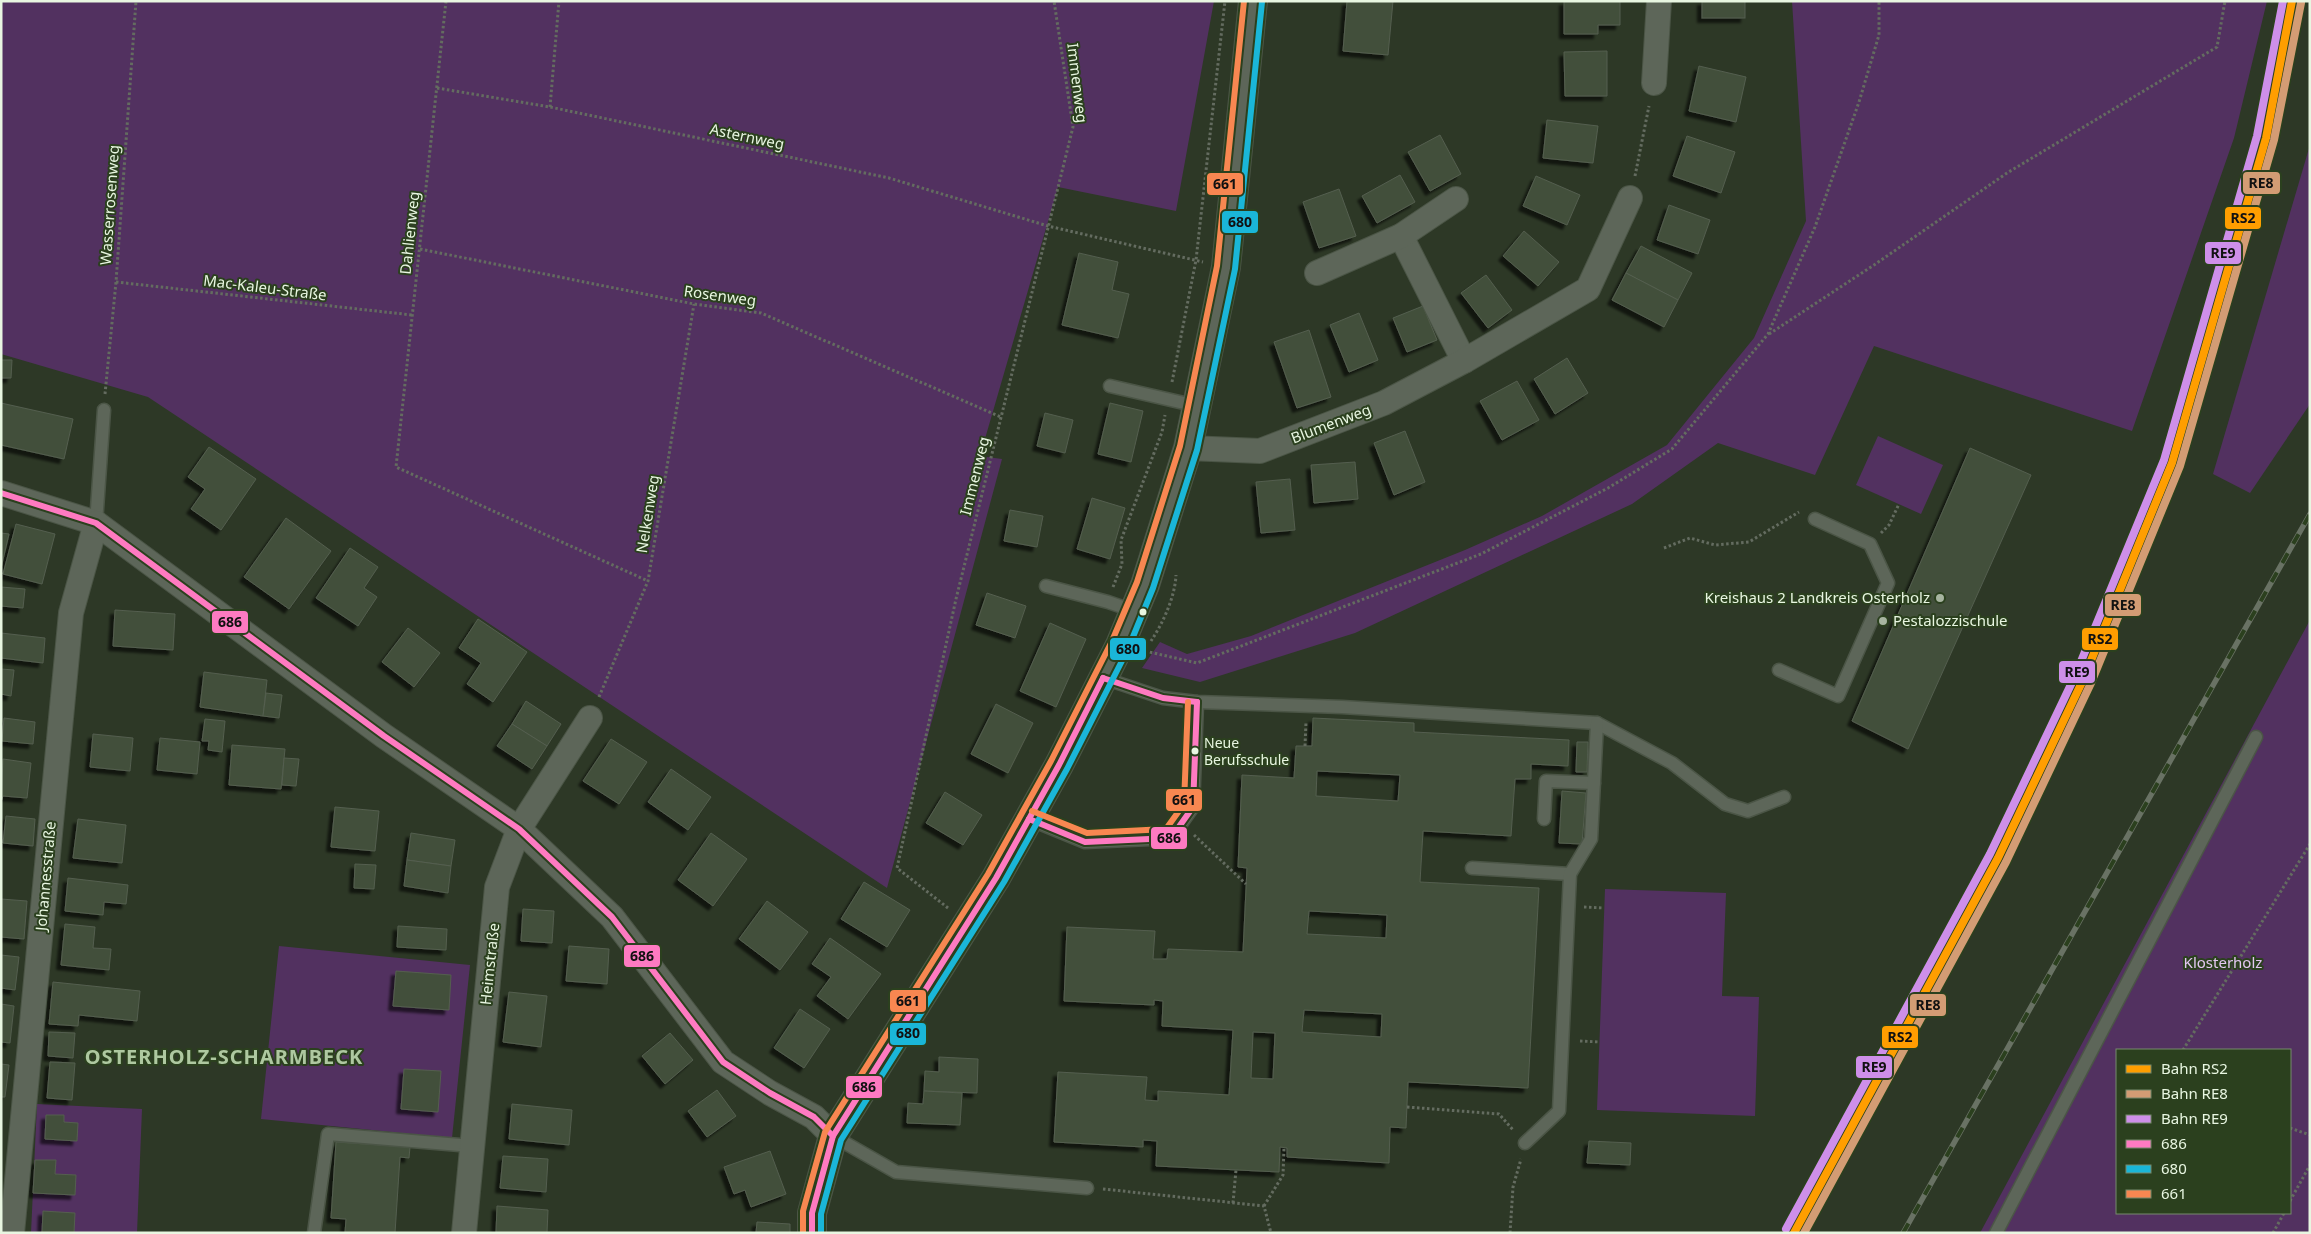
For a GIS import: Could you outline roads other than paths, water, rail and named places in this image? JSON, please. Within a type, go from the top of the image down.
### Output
[{"type":"street","points":[[812,1233],[812,1213],[833,1136],[968,923],[1029,819],[1059,766],[1120,645],[1145,585],[1188,448],[1226,267],[1253,1]]},
{"type":"street","points":[[1654,83],[1659,1]]},
{"type":"street","name":"Blumenweg","points":[[1188,448],[1260,451],[1384,403],[1464,360],[1588,289],[1630,198]]},
{"type":"street","points":[[1317,273],[1401,236],[1456,199]]},
{"type":"street","points":[[1401,236],[1464,360]]},
{"type":"street","points":[[1,493],[96,523],[384,736],[519,829],[612,917],[723,1062],[770,1093],[814,1117],[833,1136]]},
{"type":"street","name":"Johannesstraße","points":[[12,1233],[71,612],[96,523]]},
{"type":"street","name":"Heimstraße","points":[[464,1233],[497,887],[519,829],[590,718]]},
{"type":"lane","points":[[1110,386],[1197,406]]},
{"type":"lane","points":[[96,523],[104,410]]},
{"type":"lane","points":[[1779,670],[1838,696],[1888,583],[1870,544],[1815,519]]},
{"type":"lane","points":[[1046,586],[1108,602],[1134,611]]},
{"type":"lane","points":[[1103,678],[1163,698],[1197,702],[1342,707],[1597,722],[1672,764],[1725,804],[1748,811],[1784,797]]},
{"type":"lane","points":[[1029,819],[1085,842],[1171,838],[1193,807],[1197,702]]},
{"type":"lane","points":[[1525,1142],[1559,1111],[1570,874],[1592,838],[1597,722]]},
{"type":"lane","points":[[1996,1233],[2256,737]]},
{"type":"lane","points":[[1544,819],[1546,781],[1594,783]]},
{"type":"lane","points":[[1472,868],[1570,874]]},
{"type":"lane","points":[[314,1233],[328,1134],[472,1146]]},
{"type":"lane","points":[[833,1136],[896,1172],[1087,1188]]},
{"type":"railway","points":[[1903,1233],[2310,514]]},
{"type":"rail line","name":"RE9","points":[[1786,1229],[1990,854],[2075,676],[2164,460],[2257,136],[2283,1]]},
{"type":"rail line","name":"RS2","points":[[1794,1233],[1998,858],[2083,680],[2172,463],[2266,138],[2292,1]]},
{"type":"rail line","name":"RE8","points":[[1804,1233],[2006,862],[2091,683],[2180,466],[2274,140],[2301,3]]},
{"type":"place","name":"Kreishaus 2 Landkreis Osterholz","points":[[1940,598]]},
{"type":"place","name":"Pestalozzischule","points":[[1883,621]]},
{"type":"place","name":"Neue Berufsschule","points":[[1195,751]]},
{"type":"district","name":"OSTERHOLZ-SCHARMBECK","points":[[224,1057]]},
{"type":"park label","name":"Klosterholz","points":[[2223,963]]}]
